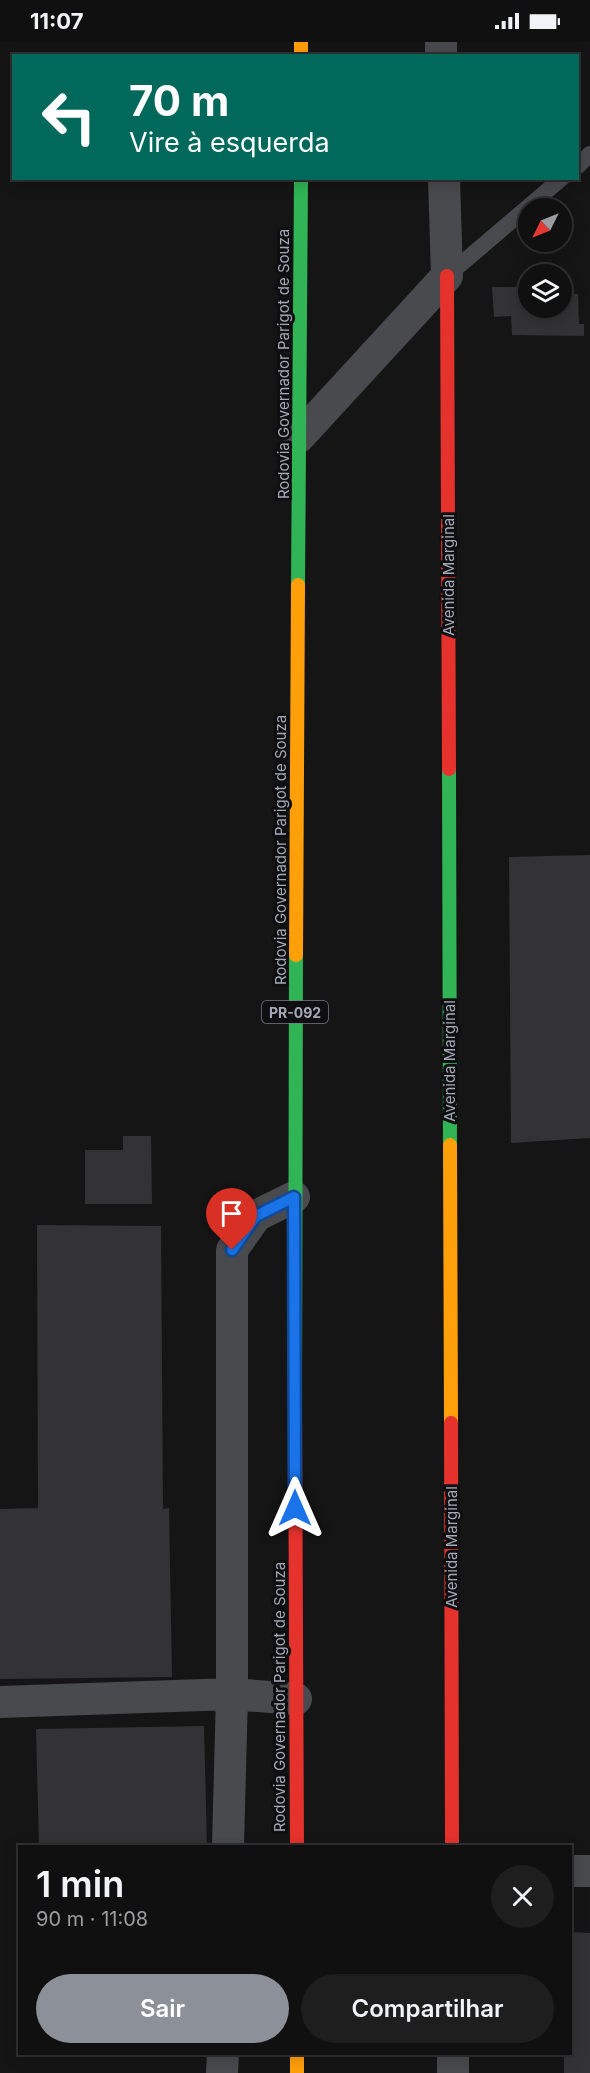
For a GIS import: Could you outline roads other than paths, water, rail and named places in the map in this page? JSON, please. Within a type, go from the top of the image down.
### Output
[{"type":"main road","name":"Rodovia Governador Parigot de Souza","points":[[297,1845],[294,1197],[301,180]]},
{"type":"main road","name":"Avenida Marginal","points":[[447,276],[452,1845]]},
{"type":"main road","points":[[297,2055],[297,2073]]},
{"type":"street","points":[[299,437],[447,276],[444,180]]},
{"type":"street","points":[[228,1845],[232,1694],[232,1250],[256,1216],[294,1197]]},
{"type":"street","points":[[0,1702],[232,1694],[296,1699]]},
{"type":"street","points":[[572,1871],[590,1871]]},
{"type":"street","points":[[222,2073],[223,2055]]},
{"type":"street","points":[[453,2055],[453,2073]]},
{"type":"lane","points":[[579,165],[590,154]]},
{"type":"lane","points":[[447,276],[560,180]]}]
